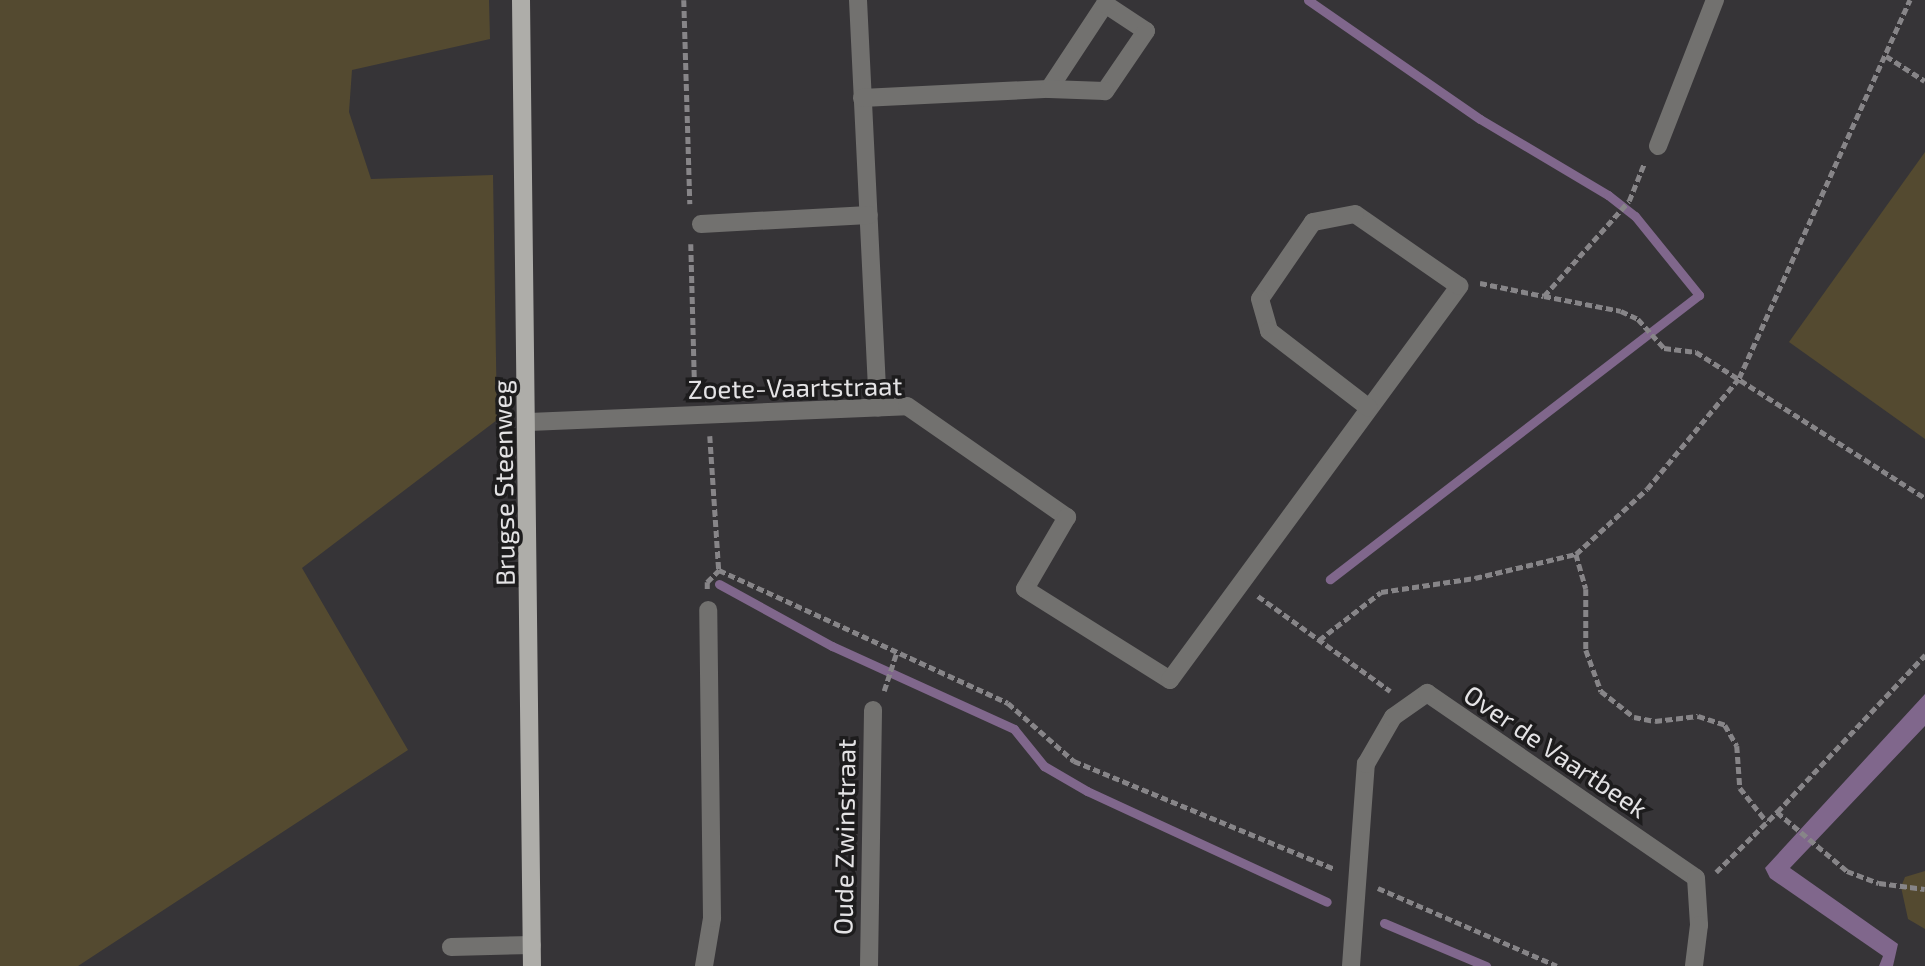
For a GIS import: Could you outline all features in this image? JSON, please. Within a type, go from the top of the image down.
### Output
[{"type":"main road","name":"Brugse Steenweg","points":[[521,0],[529,422],[532,966]]},
{"type":"street","points":[[858,0],[878,408]]},
{"type":"street","points":[[1658,146],[1702,44],[1709,2]]},
{"type":"street","points":[[862,98],[1049,89],[1105,91],[1146,32],[1105,4],[1049,89]]},
{"type":"street","points":[[1369,408],[1269,331],[1260,299],[1313,222],[1355,214],[1459,286]]},
{"type":"street","points":[[701,223],[869,215]]},
{"type":"street","name":"Zoete-Vaartstraat","points":[[529,422],[906,406],[1067,517],[1025,589],[1170,680],[1459,286]]},
{"type":"street","points":[[704,966],[712,918],[708,610]]},
{"type":"street","name":"Over de Vaartbeek","points":[[1410,705],[1426,694],[1696,878],[1696,891]]},
{"type":"street","points":[[1350,966],[1366,765],[1393,717],[1410,705]]},
{"type":"street","name":"Oude Zwinstraat","points":[[869,966],[873,710]]},
{"type":"street","points":[[1694,966],[1699,925],[1696,891]]},
{"type":"street","points":[[451,947],[532,945]]},
{"type":"path","points":[[1319,640],[1381,592],[1507,571],[1576,554],[1647,489],[1740,379],[1910,0]]},
{"type":"path","points":[[1886,56],[1925,81]]},
{"type":"path","points":[[1544,296],[1629,201],[1646,158],[1658,146]]},
{"type":"path","points":[[1459,286],[1480,283],[1621,311],[1642,324],[1664,348],[1696,352],[1925,498]]},
{"type":"path","points":[[712,414],[719,570],[896,654],[1008,703],[1074,761],[1357,878],[1557,966]]},
{"type":"path","points":[[1576,554],[1586,589],[1586,650],[1601,691],[1634,717],[1655,721],[1698,716],[1725,725],[1737,746],[1740,788],[1767,822]]},
{"type":"path","points":[[1241,584],[1410,705]]},
{"type":"path","points":[[887,687],[896,654]]},
{"type":"path","points":[[1696,891],[1777,812],[1925,655]]},
{"type":"path","points":[[1777,812],[1817,849],[1863,879],[1925,889]]},
{"type":"shaded area","points":[[0,0],[489,0],[490,39],[352,70],[349,112],[371,179],[493,175],[497,420],[302,568],[408,750],[78,966],[0,966]]},
{"type":"shaded area","points":[[1925,152],[1925,439],[1789,342]]},
{"type":"shaded area","points":[[1925,694],[1925,726],[1790,868],[1898,944],[1893,966],[1879,966],[1883,956],[1770,878],[1765,868]]},
{"type":"shaded area","points":[[1925,871],[1925,929],[1908,919],[1901,887],[1905,877]]},
{"type":"waterway","points":[[1308,0],[1480,119],[1608,195],[1635,216],[1699,295],[1330,579]]},
{"type":"waterway","points":[[719,584],[832,646],[1014,729],[1044,766],[1087,791],[1327,902]]},
{"type":"waterway","points":[[1384,923],[1486,966]]}]
